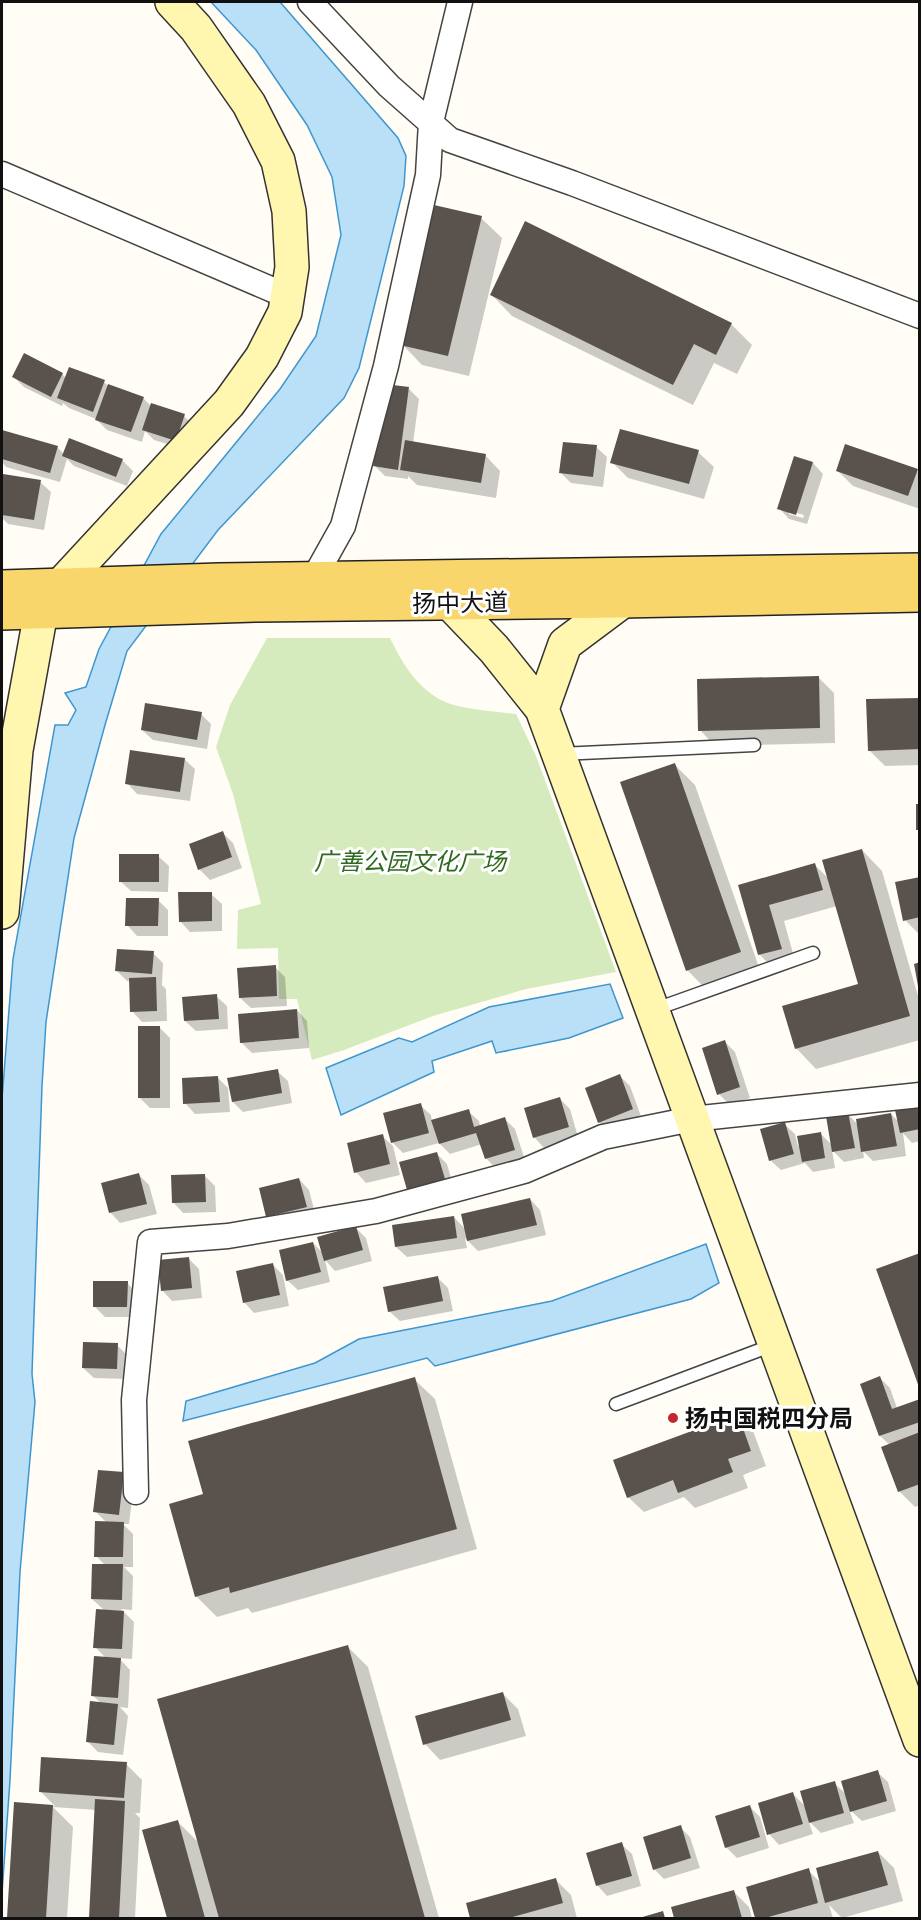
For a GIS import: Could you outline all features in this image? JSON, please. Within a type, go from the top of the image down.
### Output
[{"type":"main road","name":"扬中大道","points":[[2,613],[50,599],[313,591],[658,574],[920,570]]},
{"type":"main road","name":"扬中大道","points":[[2,587],[50,599]]},
{"type":"main road","name":"扬中大道","points":[[313,591],[449,602],[920,595]]},
{"type":"street","points":[[2,912],[16,750],[50,599],[229,403],[262,357],[285,312],[292,267],[289,211],[278,161],[249,104],[196,28],[172,2]]},
{"type":"street","points":[[310,2],[389,86],[450,140],[572,183],[920,316]]},
{"type":"street","points":[[313,591],[343,526],[386,366],[428,175],[431,122],[460,2]]},
{"type":"street","points":[[2,174],[287,296]]},
{"type":"street","points":[[542,709],[565,644],[658,574]]},
{"type":"street","points":[[449,602],[494,649],[542,709],[920,1740]]},
{"type":"street","points":[[136,1492],[134,1400],[150,1242],[228,1236],[376,1211],[524,1171],[603,1137],[692,1119],[920,1095]]},
{"type":"lane","points":[[559,754],[754,745]]},
{"type":"lane","points":[[652,1010],[813,953]]},
{"type":"lane","points":[[616,1404],[775,1345]]},
{"type":"green space","name":"广善公园文化广场","points":[[267,638],[390,638],[411,674],[434,696],[459,706],[516,714],[536,756],[616,972],[526,989],[433,1016],[312,1060],[297,999],[279,999],[278,948],[237,949],[238,910],[261,904],[233,794],[216,747],[230,705]]},
{"type":"water","points":[[211,2],[280,2],[398,138],[406,156],[404,186],[359,368],[344,398],[218,530],[127,651],[74,838],[46,1022],[32,1374],[35,1402],[20,1572],[2,1893],[2,1099],[13,959],[55,725],[68,725],[76,710],[65,693],[86,687],[99,649],[161,534],[280,389],[316,336],[341,235],[332,177],[307,125],[256,50]]},
{"type":"water","points":[[610,984],[623,1018],[569,1038],[496,1053],[492,1041],[432,1061],[434,1072],[341,1115],[326,1068],[399,1038],[412,1042],[489,1007]]},
{"type":"water","points":[[706,1244],[719,1283],[691,1299],[435,1366],[427,1358],[183,1421],[186,1401],[315,1363],[359,1339],[552,1301]]},
{"type":"building","points":[[434,205],[482,216],[448,356],[400,345]]},
{"type":"building","points":[[525,221],[732,323],[716,355],[694,344],[673,385],[490,295]]},
{"type":"building","points":[[24,353],[63,373],[51,397],[12,377]]},
{"type":"building","points":[[69,367],[105,380],[93,412],[57,398]]},
{"type":"building","points":[[108,384],[144,397],[131,432],[95,420]]},
{"type":"building","points":[[385,384],[409,387],[398,470],[373,466]]},
{"type":"building","points":[[151,403],[185,414],[176,441],[142,430]]},
{"type":"building","points":[[620,429],[699,450],[689,484],[610,463]]},
{"type":"building","points":[[2,430],[58,446],[50,473],[2,459]]},
{"type":"building","points":[[69,438],[123,459],[116,477],[62,456]]},
{"type":"building","points":[[405,440],[486,454],[481,483],[400,470]]},
{"type":"building","points":[[563,442],[597,445],[593,477],[559,473]]},
{"type":"building","points":[[845,444],[918,469],[908,496],[836,471]]},
{"type":"building","points":[[794,456],[813,462],[796,515],[777,509]]},
{"type":"building","points":[[3,474],[41,480],[34,520],[2,515]]},
{"type":"building","points":[[819,676],[820,728],[698,731],[697,679]]},
{"type":"building","points":[[920,698],[920,749],[868,751],[866,699]]},
{"type":"building","points":[[145,703],[202,712],[197,740],[141,730]]},
{"type":"building","points":[[130,750],[185,758],[180,792],[125,784]]},
{"type":"building","points":[[675,763],[741,952],[686,971],[620,782]]},
{"type":"building","points":[[916,804],[920,804],[920,830],[916,830]]},
{"type":"building","points":[[223,831],[232,857],[198,870],[189,844]]},
{"type":"building","points":[[862,849],[910,1016],[795,1049],[782,1006],[858,984],[822,860]]},
{"type":"building","points":[[119,854],[159,854],[159,882],[119,882]]},
{"type":"building","points":[[815,863],[823,890],[769,905],[782,949],[758,955],[738,885]]},
{"type":"building","points":[[920,877],[920,917],[903,921],[895,882]]},
{"type":"building","points":[[178,892],[212,892],[212,921],[179,922]]},
{"type":"building","points":[[126,898],[159,898],[158,926],[125,926]]},
{"type":"building","points":[[117,949],[154,951],[152,974],[115,971]]},
{"type":"building","points":[[920,962],[920,986],[918,986],[914,964]]},
{"type":"building","points":[[276,965],[277,996],[239,998],[237,968]]},
{"type":"building","points":[[156,977],[157,1011],[130,1012],[129,978]]},
{"type":"building","points":[[217,994],[219,1019],[184,1021],[182,997]]},
{"type":"building","points":[[297,1009],[299,1038],[240,1043],[238,1014]]},
{"type":"building","points":[[138,1026],[160,1026],[160,1098],[138,1098]]},
{"type":"building","points":[[725,1040],[740,1087],[717,1095],[702,1048]]},
{"type":"building","points":[[278,1069],[282,1093],[232,1102],[227,1078]]},
{"type":"building","points":[[620,1074],[633,1109],[598,1123],[585,1088]]},
{"type":"building","points":[[218,1076],[220,1102],[183,1104],[182,1078]]},
{"type":"building","points":[[560,1097],[569,1127],[533,1138],[524,1108]]},
{"type":"building","points":[[421,1103],[429,1133],[391,1143],[383,1113]]},
{"type":"building","points":[[920,1105],[920,1129],[900,1133],[895,1110]]},
{"type":"building","points":[[469,1109],[474,1127],[505,1117],[515,1150],[485,1159],[476,1133],[439,1144],[431,1120]]},
{"type":"building","points":[[848,1112],[855,1148],[832,1152],[826,1116]]},
{"type":"building","points":[[891,1113],[897,1146],[861,1152],[856,1119]]},
{"type":"building","points":[[785,1122],[794,1154],[769,1161],[760,1129]]},
{"type":"building","points":[[821,1132],[825,1158],[802,1162],[797,1136]]},
{"type":"building","points":[[383,1134],[390,1164],[354,1173],[347,1143]]},
{"type":"building","points":[[437,1152],[445,1179],[407,1190],[399,1162]]},
{"type":"building","points":[[139,1173],[147,1204],[109,1213],[101,1183]]},
{"type":"building","points":[[205,1174],[206,1202],[172,1203],[171,1175]]},
{"type":"building","points":[[299,1178],[307,1207],[266,1217],[259,1188]]},
{"type":"building","points":[[530,1198],[537,1225],[467,1241],[461,1214]]},
{"type":"building","points":[[454,1216],[457,1238],[395,1247],[392,1225]]},
{"type":"building","points":[[356,1226],[363,1250],[324,1261],[317,1237]]},
{"type":"building","points":[[313,1242],[321,1272],[286,1281],[279,1250]]},
{"type":"building","points":[[920,1253],[920,1386],[919,1387],[876,1269]]},
{"type":"building","points":[[189,1257],[192,1288],[161,1291],[158,1260]]},
{"type":"building","points":[[273,1263],[280,1295],[243,1303],[236,1271]]},
{"type":"building","points":[[438,1276],[443,1301],[388,1312],[383,1287]]},
{"type":"building","points":[[93,1281],[128,1281],[127,1307],[93,1307]]},
{"type":"building","points":[[83,1342],[118,1343],[117,1369],[82,1368]]},
{"type":"building","points":[[880,1376],[892,1409],[920,1399],[920,1422],[879,1436],[860,1384]]},
{"type":"building","points":[[415,1377],[457,1529],[230,1593],[229,1587],[195,1597],[169,1504],[203,1494],[188,1441]]},
{"type":"building","points":[[738,1414],[751,1451],[728,1459],[733,1472],[678,1493],[673,1480],[627,1498],[613,1460]]},
{"type":"building","points":[[920,1432],[920,1484],[898,1492],[881,1447]]},
{"type":"building","points":[[98,1470],[124,1472],[119,1515],[93,1512]]},
{"type":"building","points":[[95,1521],[124,1522],[123,1557],[94,1557]]},
{"type":"building","points":[[92,1564],[123,1564],[122,1600],[91,1599]]},
{"type":"building","points":[[96,1609],[124,1611],[122,1649],[93,1648]]},
{"type":"building","points":[[348,1645],[425,1918],[219,1918],[157,1699]]},
{"type":"building","points":[[94,1656],[121,1658],[118,1698],[91,1696]]},
{"type":"building","points":[[503,1692],[511,1720],[423,1745],[415,1716]]},
{"type":"building","points":[[90,1701],[118,1704],[114,1745],[86,1742]]},
{"type":"building","points":[[41,1757],[127,1762],[124,1798],[39,1792]]},
{"type":"building","points":[[878,1770],[887,1801],[850,1812],[841,1781]]},
{"type":"building","points":[[835,1781],[844,1813],[809,1823],[800,1791]]},
{"type":"building","points":[[793,1792],[803,1824],[767,1835],[758,1803]]},
{"type":"building","points":[[95,1799],[125,1801],[119,1918],[89,1918]]},
{"type":"building","points":[[14,1802],[53,1805],[46,1918],[7,1918]]},
{"type":"building","points":[[750,1805],[760,1837],[725,1848],[715,1816]]},
{"type":"building","points":[[178,1820],[205,1918],[167,1918],[142,1830]]},
{"type":"building","points":[[681,1825],[691,1858],[653,1870],[643,1837]]},
{"type":"building","points":[[622,1842],[632,1876],[596,1886],[586,1853]]},
{"type":"building","points":[[878,1851],[888,1885],[825,1903],[816,1868]]},
{"type":"building","points":[[809,1868],[818,1903],[765,1918],[755,1918],[746,1887]]},
{"type":"building","points":[[556,1878],[563,1903],[509,1918],[470,1918],[466,1903]]},
{"type":"building","points":[[734,1890],[742,1918],[674,1918],[671,1907]]},
{"type":"building","points":[[663,1911],[665,1918],[639,1918]]},
{"type":"place","name":"扬中国税四分局","points":[[673,1418]]}]
